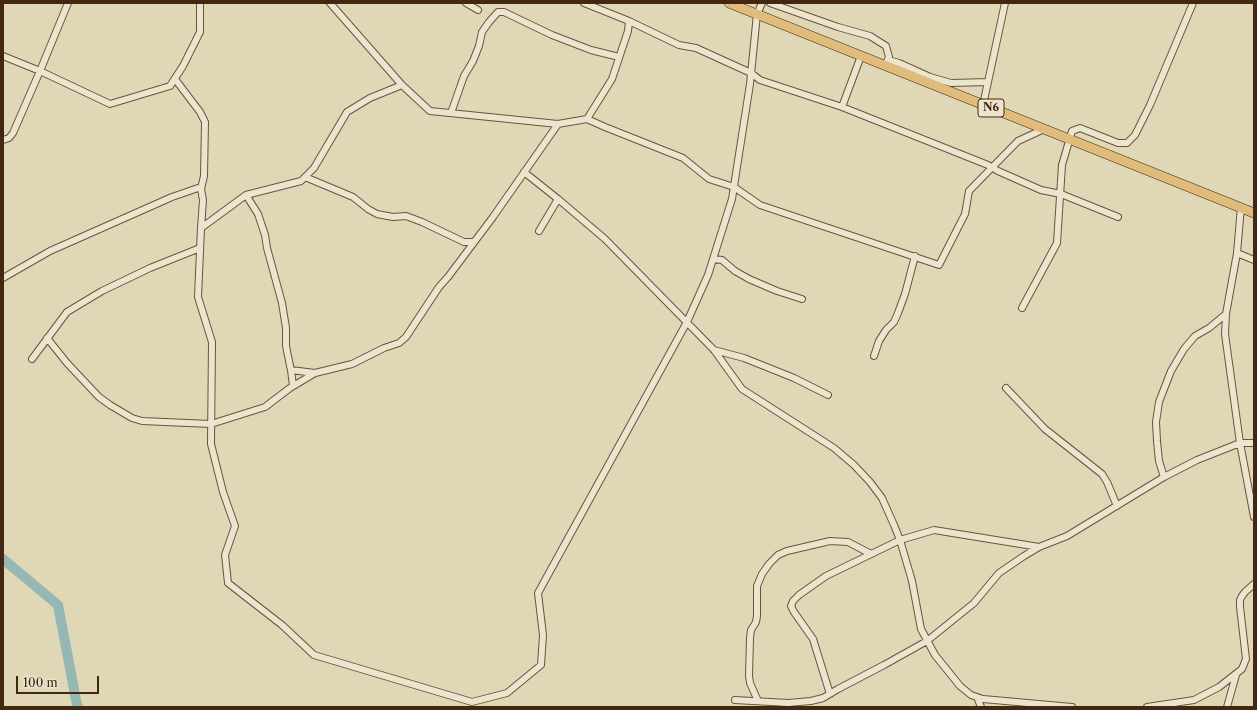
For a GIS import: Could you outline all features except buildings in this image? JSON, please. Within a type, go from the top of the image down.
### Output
[{"type":"highway","name":"N6","points":[[729,3],[861,56],[886,63],[983,105],[1253,211]]},
{"type":"street","points":[[3,140],[9,138],[13,133],[68,3]]},
{"type":"street","points":[[3,56],[40,71],[110,104],[170,86],[183,66],[200,32],[200,3]]},
{"type":"street","points":[[330,3],[402,85],[430,110],[558,124],[587,119],[678,156],[709,179],[734,187],[760,205],[939,265],[965,214],[969,190],[1018,141],[1044,129]]},
{"type":"street","points":[[466,3],[478,10]]},
{"type":"street","points":[[584,3],[629,21],[679,45],[696,48],[751,73],[760,80],[842,107],[993,167],[1041,190],[1061,194],[1118,217]]},
{"type":"street","points":[[175,79],[200,112],[205,122],[204,176],[201,189],[203,200],[198,297],[212,342],[211,444],[223,492],[235,526],[225,555],[228,583],[282,625],[314,655],[472,702],[507,693],[540,664],[543,635],[538,593],[687,322],[708,276],[732,198],[751,73],[757,14],[762,3]]},
{"type":"street","points":[[770,3],[838,27],[870,36],[886,46],[889,57],[886,63],[899,63],[930,77],[950,83],[988,82]]},
{"type":"street","points":[[983,105],[1005,3]]},
{"type":"street","points":[[1022,308],[1057,243],[1062,165],[1072,131],[1080,128],[1118,143],[1127,144],[1135,135],[1150,105],[1193,3]]},
{"type":"street","points":[[451,113],[464,76],[476,54],[482,32],[498,12],[504,12],[552,35],[591,50],[619,57]]},
{"type":"street","points":[[587,119],[612,79],[628,30],[629,21]]},
{"type":"street","points":[[842,107],[861,56]]},
{"type":"street","points":[[201,228],[246,195],[301,181],[314,168],[346,112],[370,98],[402,85]]},
{"type":"street","points":[[47,338],[67,363],[99,396],[110,405],[142,422],[211,424],[264,407],[293,386],[315,373],[352,364],[384,348],[400,344],[439,287],[474,242],[558,124]]},
{"type":"street","points":[[524,172],[558,198],[605,239],[714,350],[742,390],[834,448],[854,465],[870,482],[882,498],[900,540],[912,581],[921,629],[936,655],[960,686],[971,695],[996,701],[1072,707]]},
{"type":"street","points":[[305,177],[353,197],[377,214],[393,217],[406,216],[464,242],[474,242]]},
{"type":"street","points":[[3,278],[57,247],[172,198],[198,188],[201,189]]},
{"type":"street","points":[[246,195],[258,214],[265,235],[266,248],[282,303],[286,328],[286,346],[293,386]]},
{"type":"street","points":[[539,231],[558,198]]},
{"type":"street","points":[[1241,207],[1237,253],[1226,314],[1225,334],[1240,443],[1254,517]]},
{"type":"street","points":[[32,359],[67,312],[102,290],[150,268],[200,248]]},
{"type":"street","points":[[1237,253],[1254,260]]},
{"type":"street","points":[[874,356],[879,342],[886,330],[894,322],[898,313],[905,294],[915,256]]},
{"type":"street","points":[[714,258],[722,260],[735,271],[749,279],[777,291],[802,299]]},
{"type":"street","points":[[1164,477],[1159,462],[1156,422],[1159,402],[1172,371],[1184,349],[1195,336],[1210,328],[1226,314]]},
{"type":"street","points":[[714,350],[750,360],[794,378],[828,395]]},
{"type":"street","points":[[291,370],[315,373]]},
{"type":"street","points":[[1006,388],[1045,430],[1102,474],[1117,506]]},
{"type":"street","points":[[735,700],[788,703],[811,701],[823,698],[927,641],[974,603],[999,573],[1039,547],[1067,536],[1164,477],[1197,460],[1240,443],[1254,443]]},
{"type":"street","points":[[830,694],[813,638],[791,606],[793,601],[809,587],[826,576],[900,540],[934,530],[1039,547]]},
{"type":"street","points":[[758,701],[749,676],[750,638],[751,630],[756,622],[757,616],[757,586],[762,574],[769,564],[778,555],[787,551],[830,541],[848,542],[871,554]]},
{"type":"street","points":[[1147,707],[1194,700],[1219,687],[1242,669],[1246,659],[1240,600],[1245,592],[1254,584]]},
{"type":"street","points":[[1227,707],[1236,675]]},
{"type":"street","points":[[977,697],[982,707]]},
{"type":"waterway","points":[[3,559],[58,605],[78,707]]}]
